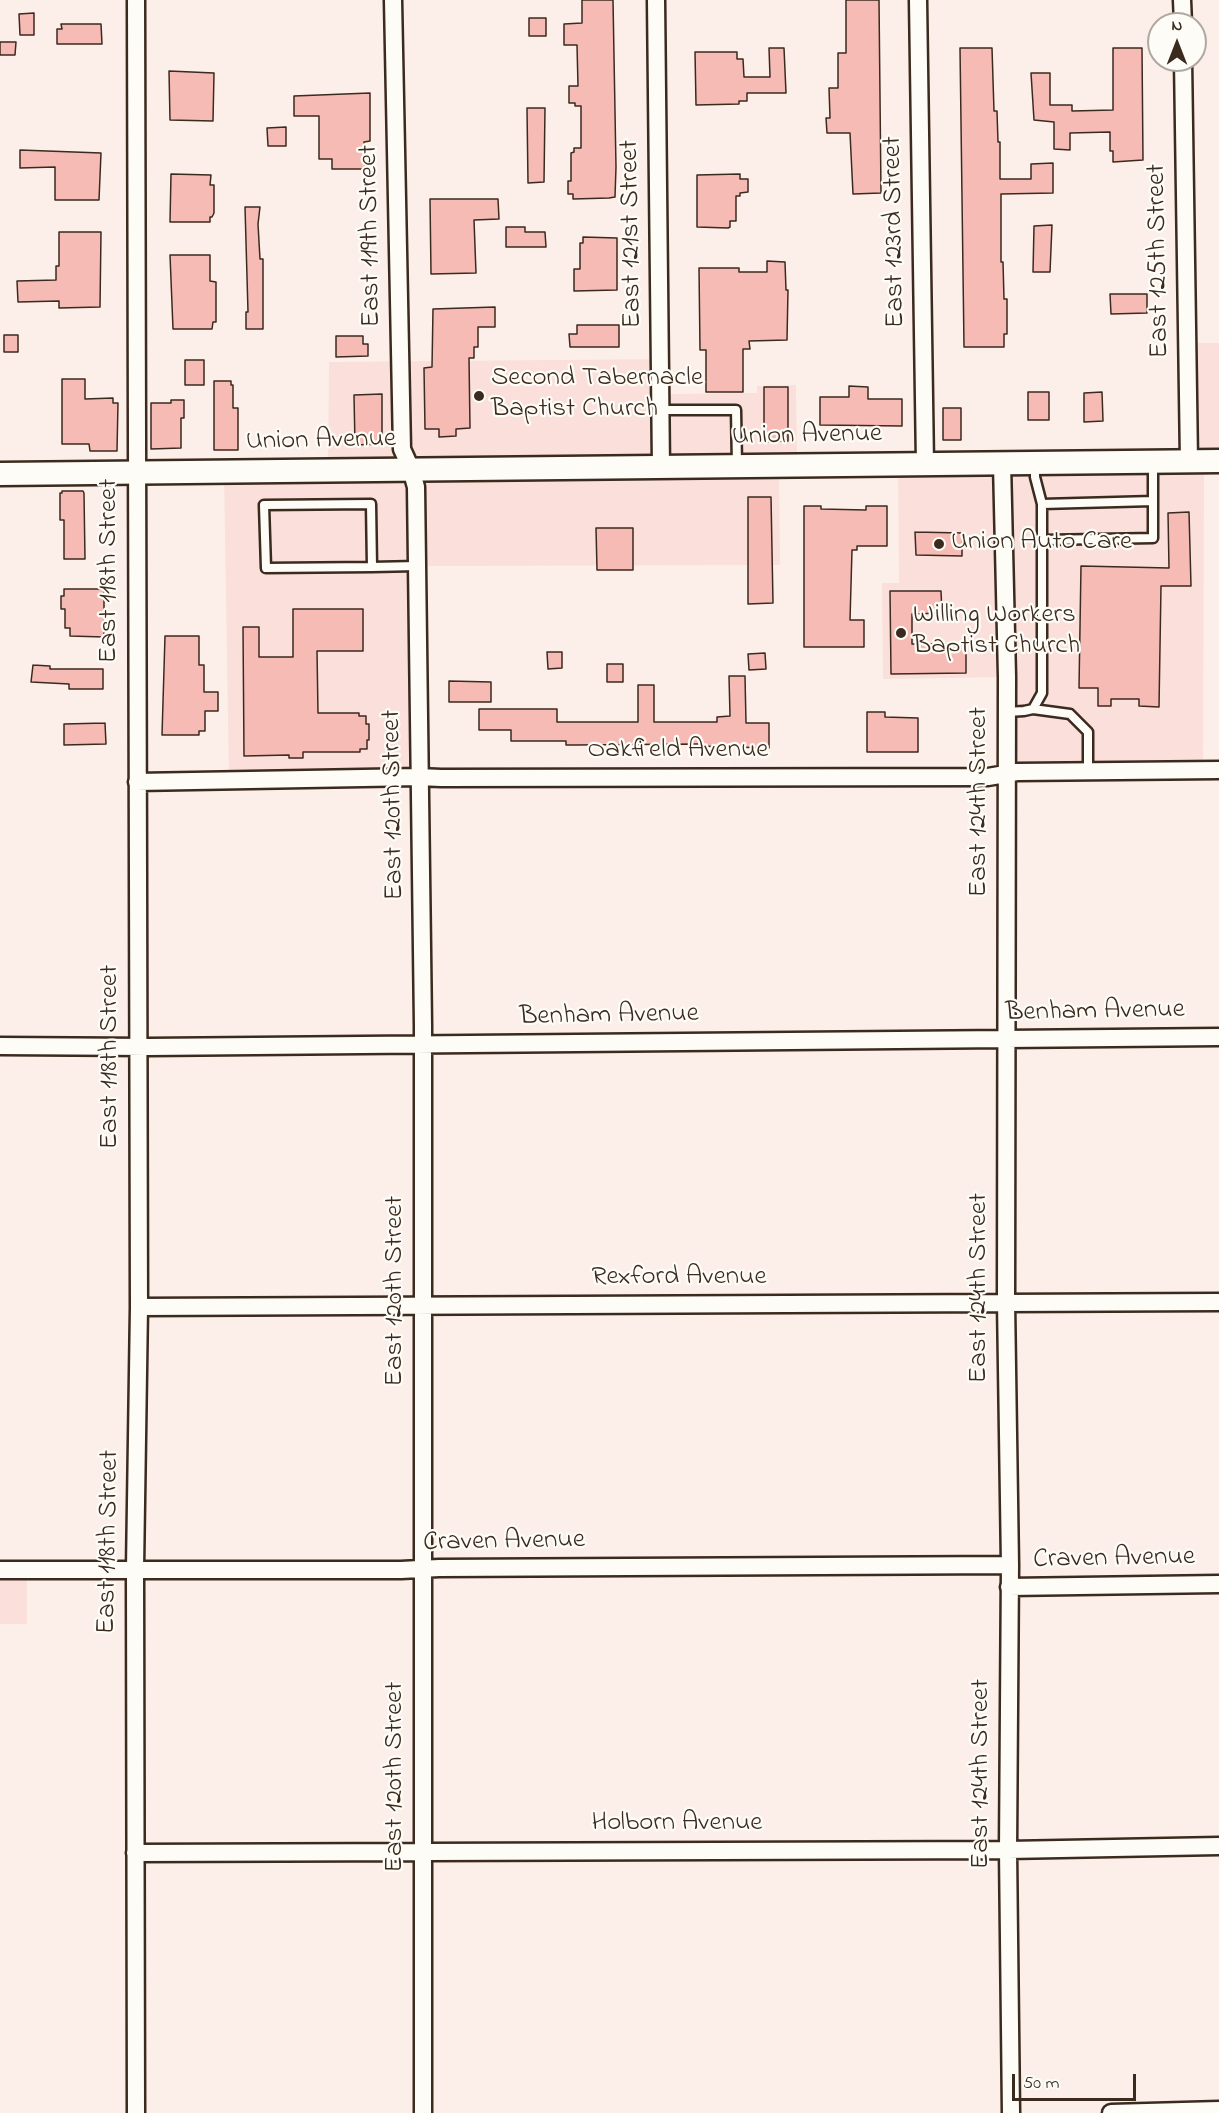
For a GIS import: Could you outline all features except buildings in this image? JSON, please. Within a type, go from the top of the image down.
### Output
[{"type":"main road","name":"Union Avenue","points":[[0,474],[1219,461]]},
{"type":"street","name":"East 118th Street","points":[[136,0],[139,1307],[135,1568],[136,2113]]},
{"type":"street","name":"East 119th Street","points":[[393,0],[402,449],[411,469]]},
{"type":"street","name":"East 121st Street","points":[[656,0],[661,467]]},
{"type":"street","name":"East 123rd Street","points":[[918,0],[925,464]]},
{"type":"street","name":"East 125th Street","points":[[1183,72],[1189,462]]},
{"type":"street","name":"East 124th Street","points":[[1002,463],[1006,712],[1006,1302],[1010,1565],[1008,1850],[1011,2113]]},
{"type":"street","name":"East 120th Street","points":[[411,469],[416,487],[423,1044],[423,2113]]},
{"type":"street","name":"Oakfield Avenue","points":[[137,782],[419,777],[976,777],[1017,772],[1219,770]]},
{"type":"street","name":"Benham Avenue","points":[[0,1046],[137,1047],[1219,1037]]},
{"type":"street","name":"Rexford Avenue","points":[[139,1307],[1219,1302]]},
{"type":"street","name":"Craven Avenue","points":[[0,1570],[1010,1565]]},
{"type":"street","name":"Craven Avenue","points":[[1009,1587],[1219,1584]]},
{"type":"street","name":"Holborn Avenue","points":[[135,1853],[1008,1850],[1219,1846]]},
{"type":"street","points":[[1111,2113],[1219,2110]]},
{"type":"lane","points":[[660,410],[736,410],[737,466]]},
{"type":"lane","points":[[1042,540],[1153,538],[1153,462]]},
{"type":"lane","points":[[1033,708],[1041,693],[1042,504],[1035,477],[1035,463]]},
{"type":"lane","points":[[1042,504],[1153,501]]},
{"type":"lane","points":[[372,567],[371,504],[264,505],[266,568],[372,567],[417,566]]},
{"type":"lane","points":[[1006,712],[1033,708],[1070,714],[1088,732],[1088,771]]},
{"type":"shaded area","points":[[1187,343],[1219,343],[1219,461],[1204,462],[1203,770],[1006,775],[1007,677],[883,679],[882,583],[899,583],[898,465],[1188,461]]},
{"type":"shaded area","points":[[670,359],[671,394],[757,393],[757,386],[796,385],[797,465],[779,466],[780,565],[418,566],[419,777],[229,782],[224,471],[328,470],[329,362]]},
{"type":"shaded area","points":[[0,1570],[27,1570],[27,1624],[0,1624]]},
{"type":"place","name":"Second Tabernacle Baptist Church","points":[[479,396]]},
{"type":"place","name":"Union Auto Care","points":[[939,544]]},
{"type":"place","name":"Willing Workers Baptist Church","points":[[901,633]]}]
